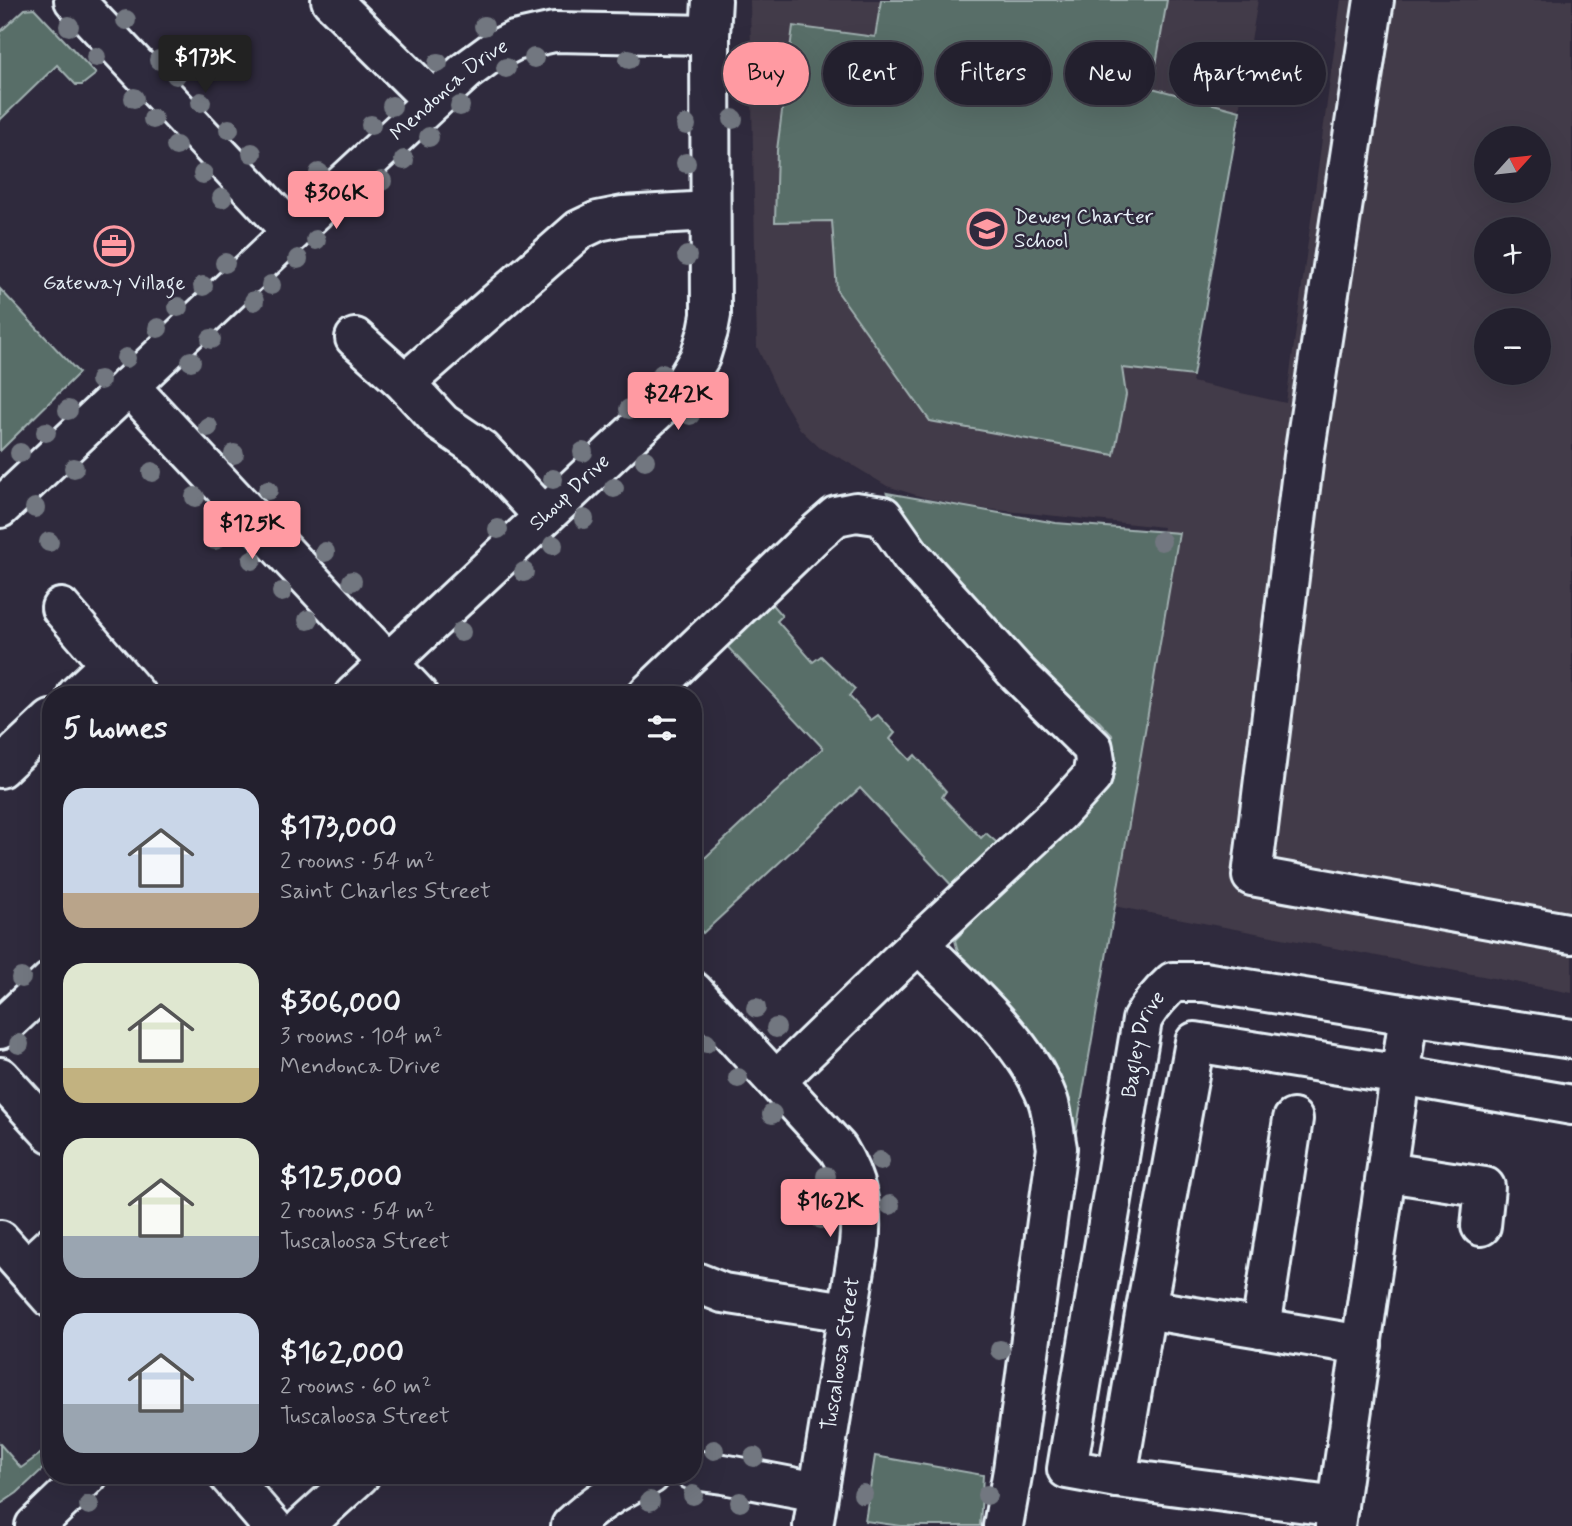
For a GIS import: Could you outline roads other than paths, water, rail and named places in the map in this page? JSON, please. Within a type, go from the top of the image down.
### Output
[{"type":"street","points":[[74,0],[292,232]]},
{"type":"street","points":[[331,0],[433,101]]},
{"type":"street","points":[[1374,0],[1304,456],[1252,876],[1572,934]]},
{"type":"street","name":"Mendonca Drive","points":[[0,508],[433,101],[492,52],[532,35],[711,17]]},
{"type":"street","name":"Shoup Drive","points":[[364,686],[666,403],[685,382],[700,357],[711,315],[711,17]]},
{"type":"street","points":[[405,383],[579,230],[598,221],[623,216],[710,211]]},
{"type":"street","points":[[355,338],[405,383],[442,423],[482,450],[544,516]]},
{"type":"street","points":[[129,386],[410,686]]},
{"type":"street","points":[[656,686],[813,536],[836,516],[856,512],[883,516],[911,556],[1016,672],[1093,748],[1096,761],[1092,777],[1059,813],[776,1081]]},
{"type":"street","points":[[61,608],[128,686]]},
{"type":"street","points":[[86,686],[109,664]]},
{"type":"street","points":[[0,768],[42,728]]},
{"type":"street","points":[[919,944],[1003,1029],[1036,1075],[1049,1103],[1057,1148],[1003,1526]]},
{"type":"street","name":"Bagley Drive","points":[[1117,1478],[1066,1469],[1142,1020],[1149,1007],[1173,982],[1204,982],[1572,1039]]},
{"type":"street","points":[[0,1029],[42,989]]},
{"type":"street","name":"Tuscaloosa Street","points":[[702,1001],[838,1149],[855,1184],[861,1216],[860,1231],[816,1509]]},
{"type":"street","points":[[1409,1015],[1401,1075],[1337,1517],[1117,1478],[1195,1042],[1401,1075],[1572,1105]]},
{"type":"street","points":[[0,1077],[42,1123]]},
{"type":"street","points":[[1261,1328],[1293,1119]]},
{"type":"street","points":[[1387,1172],[1485,1187],[1481,1226]]},
{"type":"street","points":[[0,1240],[38,1258]]},
{"type":"street","points":[[702,1285],[723,1293],[847,1311]]},
{"type":"street","points":[[1146,1309],[1362,1345]]},
{"type":"street","points":[[702,1471],[723,1474],[816,1509]]},
{"type":"street","points":[[34,1526],[78,1484]]},
{"type":"street","points":[[236,1484],[272,1526]]},
{"type":"street","points":[[304,1526],[350,1484]]},
{"type":"street","points":[[571,1526],[601,1499],[630,1484]]},
{"type":"place","name":"Dewey Charter School","points":[[987,229]]},
{"type":"place","name":"Gateway Village","points":[[114,246]]}]
